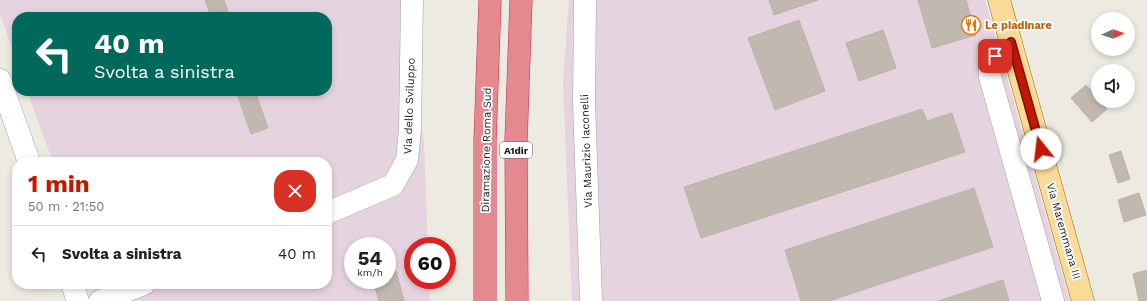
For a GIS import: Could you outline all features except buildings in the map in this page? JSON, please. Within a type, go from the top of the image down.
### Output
[{"type":"highway","name":"Diramazione Roma Sud","points":[[485,301],[485,141],[490,0]]},
{"type":"highway","name":"A1dir","points":[[517,301],[516,141],[521,0]]},
{"type":"main road","name":"Via Maremmana III","points":[[999,0],[1083,301]]},
{"type":"street","name":"Via dello Sviluppo","points":[[332,211],[393,185],[408,160],[410,129],[412,0]]},
{"type":"street","name":"Via Maurizio Iaconelli","points":[[585,0],[584,103],[591,301]]},
{"type":"street","points":[[1011,42],[998,52],[992,60],[990,71],[991,83],[1054,301]]},
{"type":"street","points":[[0,80],[27,157]]},
{"type":"street","points":[[74,289],[78,301]]},
{"type":"street","points":[[100,301],[131,289]]},
{"type":"shaded area","points":[[0,0],[403,0],[424,143],[428,237],[404,237],[404,289],[429,289],[430,301],[102,301],[98,289],[332,289],[332,157],[51,157],[29,96],[332,96],[332,12],[12,12],[12,48],[0,14]]},
{"type":"shaded area","points":[[569,0],[985,0],[1070,301],[572,301],[563,83]]},
{"type":"place","name":"Le piadinare","points":[[971,25]]},
{"type":"route","points":[[995,56],[1011,42],[1041,149]]}]
